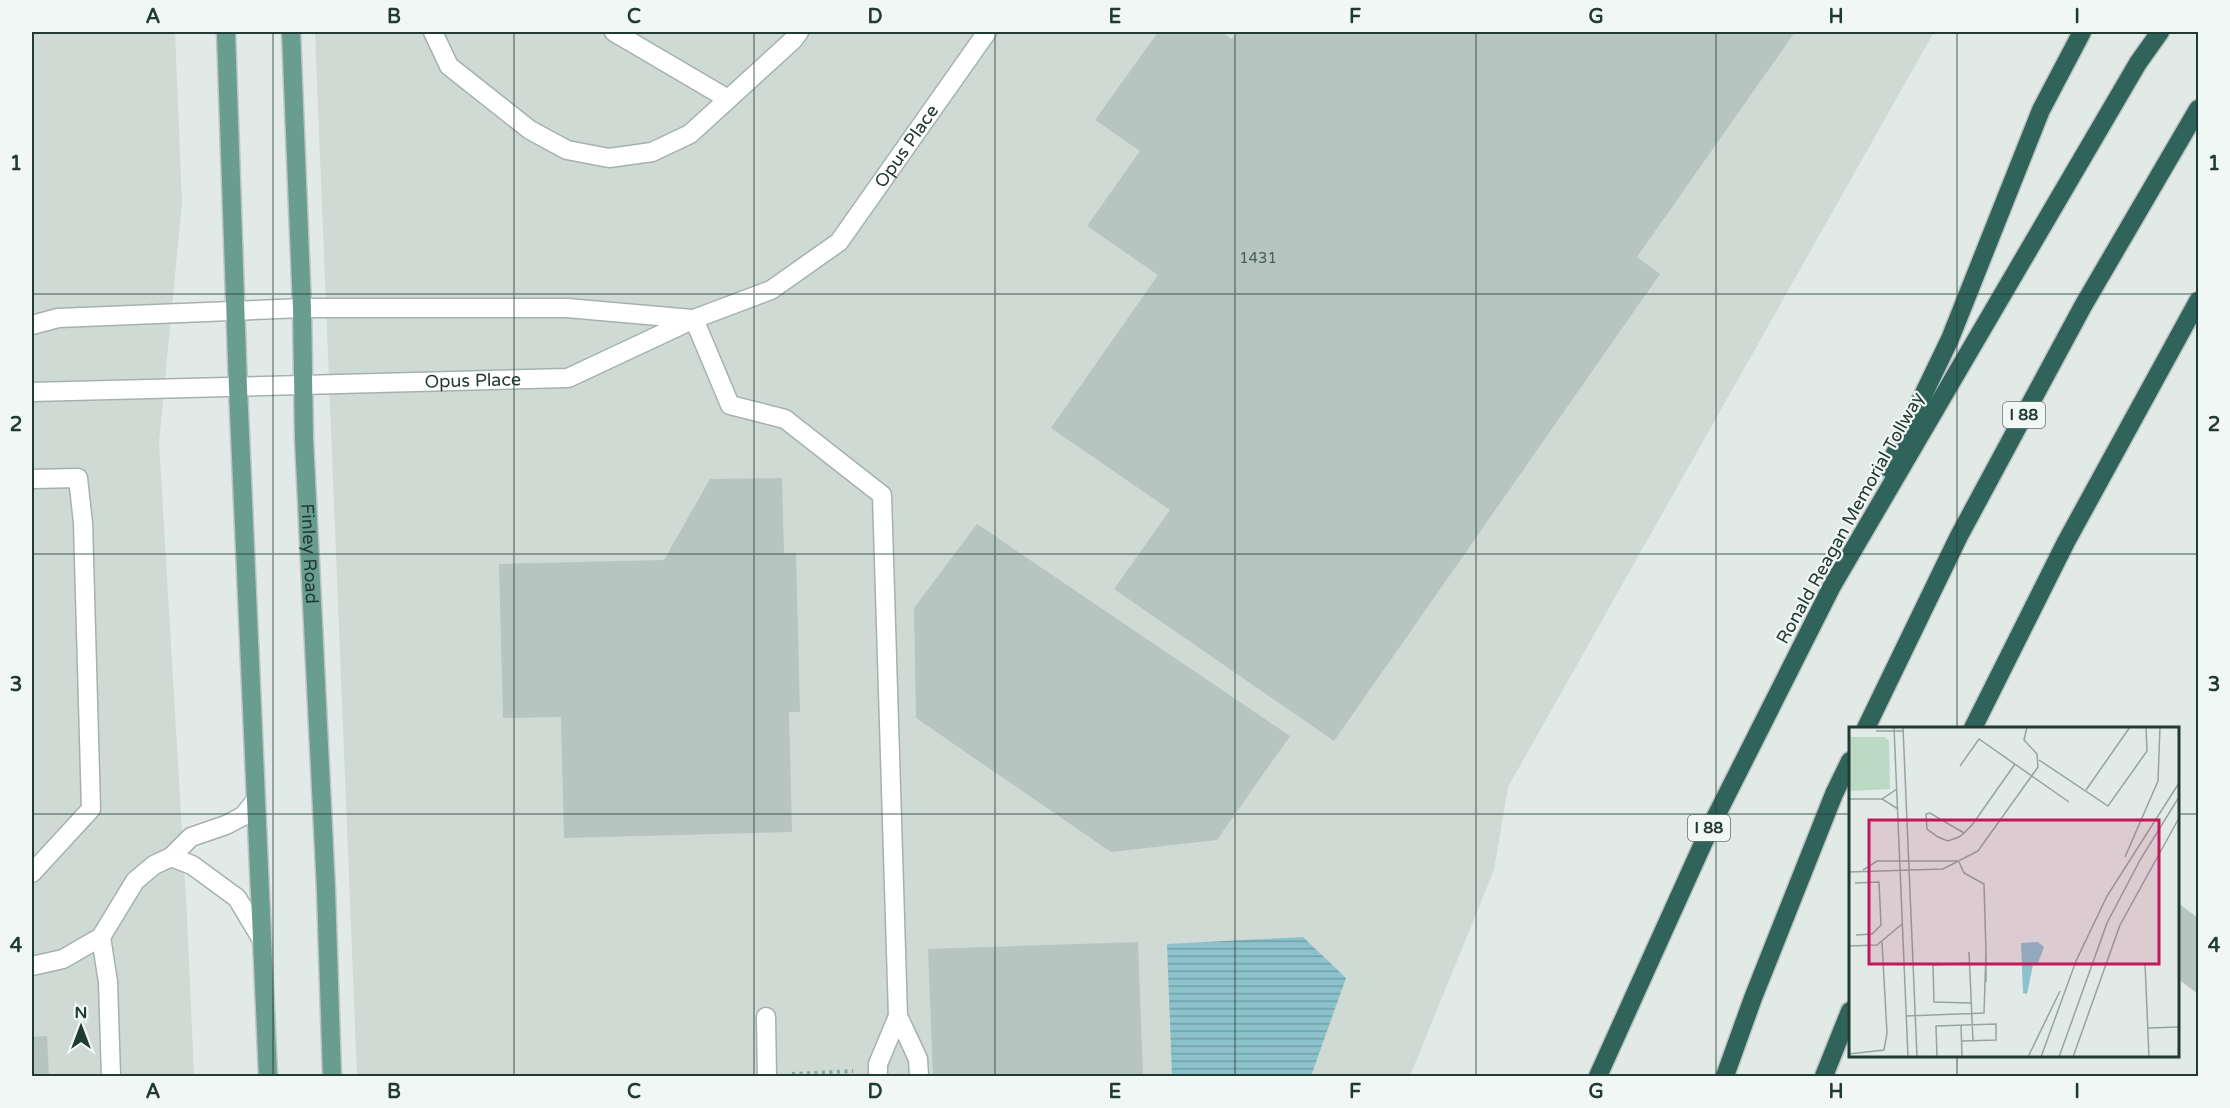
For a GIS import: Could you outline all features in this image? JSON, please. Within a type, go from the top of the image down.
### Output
[{"type":"highway","points":[[1832,586],[1950,339],[2041,110],[2082,32]]},
{"type":"highway","name":"Ronald Reagan Memorial Tollway","points":[[1598,1077],[1711,826],[1832,586],[2138,63],[2160,32]]},
{"type":"highway","name":"I 88","points":[[1867,727],[1976,505],[2083,306],[2199,109]]},
{"type":"highway","points":[[1974,727],[2066,542],[2199,302]]},
{"type":"highway","points":[[1725,1077],[1753,998],[1834,795],[1849,765]]},
{"type":"highway","points":[[1824,1077],[1849,1016]]},
{"type":"main road","points":[[225,32],[268,1077]]},
{"type":"main road","name":"Finley Road","points":[[291,32],[303,386],[326,890],[332,1077]]},
{"type":"street","points":[[433,32],[449,66],[530,130],[567,150],[609,158],[651,152],[690,134],[799,32]]},
{"type":"street","points":[[614,32],[728,99]]},
{"type":"street","name":"Opus Place","points":[[32,392],[567,378],[694,319],[771,290],[839,242],[987,32]]},
{"type":"street","name":"Opus Place","points":[[32,325],[58,318],[302,308],[567,308],[694,319]]},
{"type":"street","points":[[694,319],[730,405],[785,419],[882,495],[898,1016],[918,1059],[919,1077]]},
{"type":"street","points":[[32,479],[78,478],[83,523],[91,809],[32,873]]},
{"type":"street","points":[[32,966],[63,959],[101,937],[135,881],[154,865],[171,857],[190,837],[226,825],[243,816],[256,800]]},
{"type":"street","points":[[171,857],[192,865],[237,898],[261,938]]},
{"type":"street","points":[[101,937],[108,982],[111,1077]]},
{"type":"street","points":[[878,1077],[878,1064],[898,1016]]},
{"type":"street","points":[[766,1017],[767,1076]]},
{"type":"path","points":[[767,1076],[855,1071],[855,1077]]},
{"type":"shaded area","points":[[32,32],[175,32],[182,203],[159,442],[187,916],[194,1076],[32,1076]]},
{"type":"shaded area","points":[[315,32],[1934,32],[1508,787],[1494,870],[1410,1076],[357,1076]]},
{"type":"water","points":[[1303,937],[1346,978],[1311,1076],[1172,1076],[1167,944]]},
{"type":"building","points":[[1158,32],[1221,32],[1232,39],[1238,32],[1795,32],[1637,257],[1660,274],[1334,741],[1114,589],[1170,510],[1051,428],[1158,275],[1087,226],[1140,151],[1095,120]]},
{"type":"building","points":[[782,478],[784,553],[796,553],[800,712],[789,712],[792,832],[564,838],[561,717],[503,718],[499,564],[664,560],[710,479]]},
{"type":"building","points":[[977,524],[1290,736],[1217,840],[1111,852],[916,718],[914,608]]},
{"type":"building","points":[[2179,904],[2198,918],[2198,994],[2179,980]]},
{"type":"building","points":[[1138,942],[1143,1076],[933,1076],[928,949]]},
{"type":"building","points":[[47,1036],[49,1076],[32,1076],[32,1037]]}]
